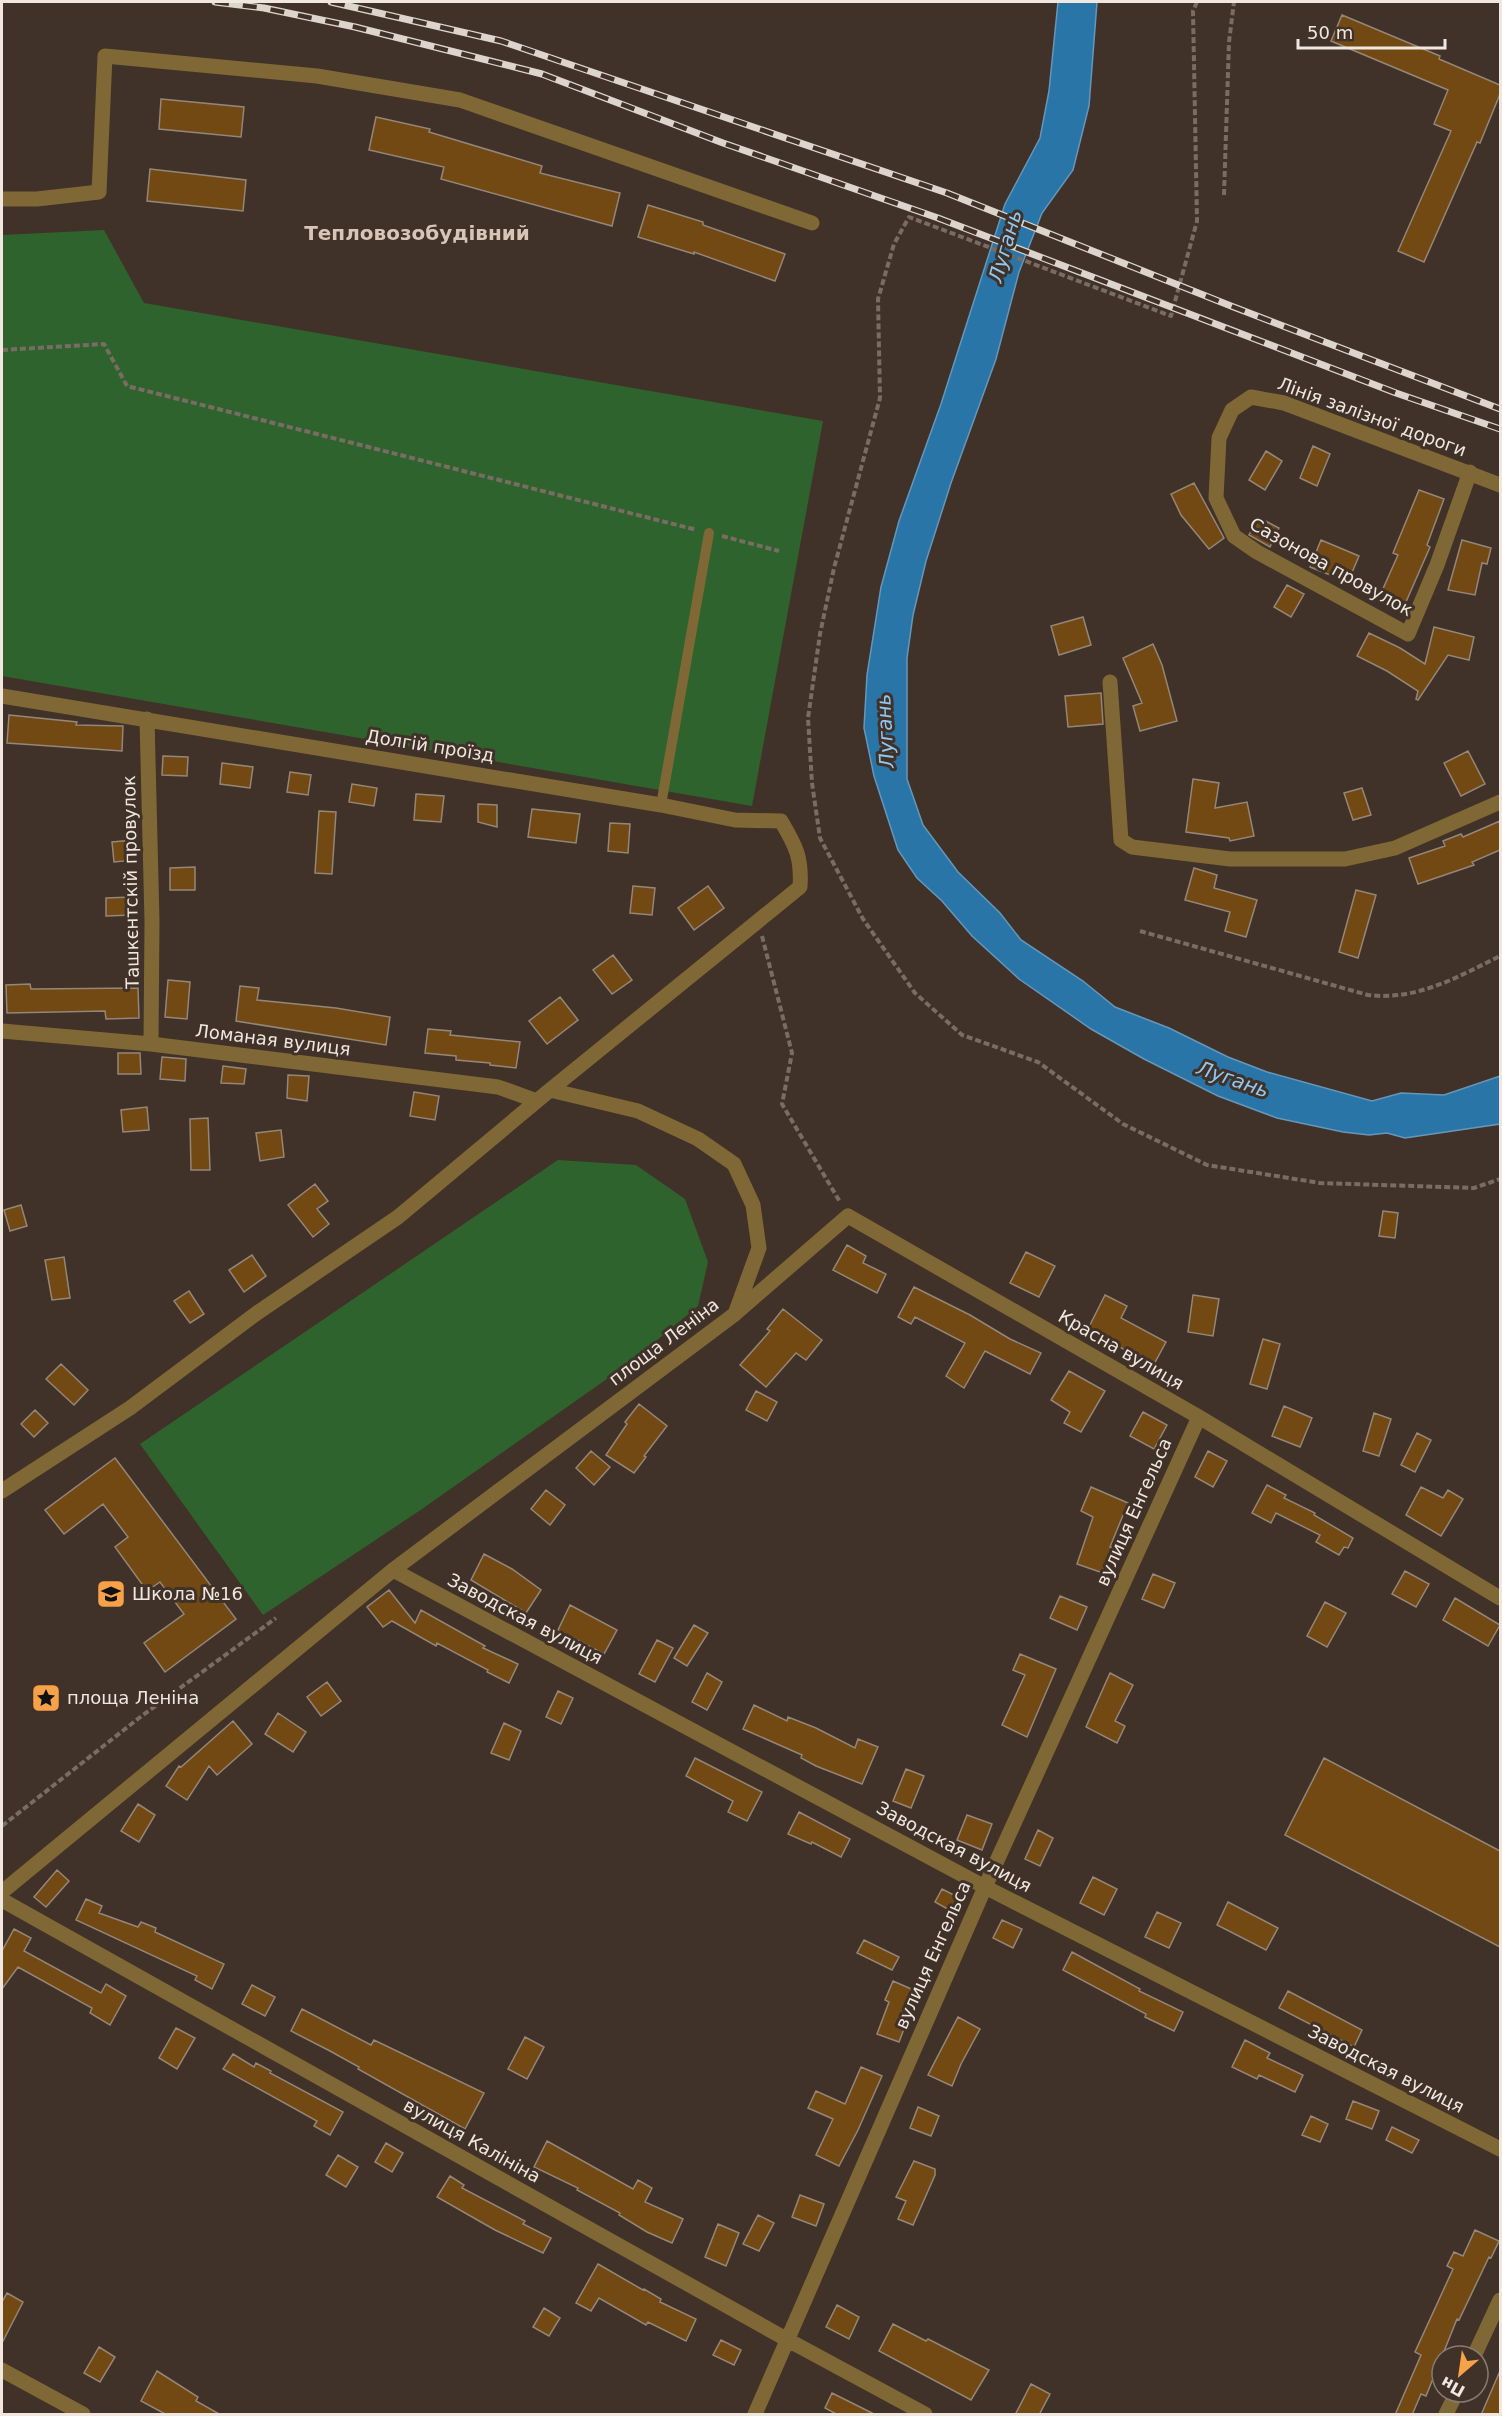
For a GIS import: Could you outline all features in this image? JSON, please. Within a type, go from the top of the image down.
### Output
[{"type":"street","points":[[2,199],[36,199],[99,192],[105,56],[317,76],[460,100],[812,224]]},
{"type":"street","name":"Лінія залізної дороги","points":[[1232,410],[1251,397],[1284,403],[1500,485]]},
{"type":"street","name":"Сазонова провулок","points":[[1232,410],[1219,438],[1216,498],[1234,536],[1257,552],[1408,634],[1437,565],[1470,472]]},
{"type":"street","points":[[1110,682],[1121,840],[1131,847],[1230,859],[1345,859],[1395,848],[1500,802]]},
{"type":"street","name":"Долгій проїзд","points":[[2,696],[735,819],[781,821],[796,846],[801,867],[800,887],[758,921]]},
{"type":"street","name":"Ташкєнтскій провулок","points":[[147,719],[152,921],[151,1044]]},
{"type":"street","points":[[2,1491],[130,1408],[257,1313],[398,1217],[758,921]]},
{"type":"street","name":"Ломаная вулиця","points":[[2,1031],[151,1044],[498,1087],[537,1101]]},
{"type":"street","name":"площа Леніна","points":[[2,1892],[393,1570],[735,1314],[759,1248],[753,1205],[734,1164],[698,1139],[638,1111],[550,1090]]},
{"type":"street","points":[[735,1314],[848,1216]]},
{"type":"street","name":"Красна вулиця","points":[[848,1216],[1199,1417],[1500,1598]]},
{"type":"street","name":"вулиця Енгельса","points":[[755,2415],[786,2339],[985,1887],[1199,1417]]},
{"type":"street","name":"Заводская вулиця","points":[[393,1570],[985,1887],[1500,2149]]},
{"type":"street","name":"вулиця Калініна","points":[[2,1900],[925,2415]]},
{"type":"street","points":[[1480,2344],[1500,2300]]},
{"type":"street","points":[[2,2370],[83,2415]]},
{"type":"lane","points":[[661,805],[709,533]]},
{"type":"path","points":[[1192,2],[1197,130],[1197,221],[1171,316],[909,217],[894,244],[878,299],[880,398],[834,568],[820,634],[808,718],[812,783],[820,838],[863,919],[915,993],[962,1035],[1038,1062],[1124,1124],[1207,1165],[1320,1183],[1474,1188],[1500,1179]]},
{"type":"path","points":[[1193,11],[1197,2]]},
{"type":"path","points":[[1224,195],[1229,42],[1234,2]]},
{"type":"path","points":[[2,350],[104,344],[127,386],[779,551]]},
{"type":"path","points":[[758,921],[792,1053],[782,1104],[848,1216]]},
{"type":"path","points":[[1140,931],[1368,995],[1385,997],[1410,994],[1445,984],[1500,956]]},
{"type":"path","points":[[2,1826],[139,1718],[276,1618]]},
{"type":"green space","points":[[104,230],[144,303],[823,421],[752,806],[2,676],[2,235]]},
{"type":"green space","points":[[558,1160],[636,1165],[685,1199],[708,1262],[698,1306],[631,1362],[422,1509],[263,1615],[140,1444]]},
{"type":"water","name":"Лугань","points":[[1058,2],[1097,2],[1089,106],[1073,170],[1042,213],[1019,272],[996,359],[951,483],[926,561],[913,615],[907,658],[907,779],[923,825],[958,872],[1000,913],[1021,940],[1083,981],[1115,1007],[1169,1028],[1228,1057],[1267,1072],[1372,1101],[1401,1093],[1444,1095],[1500,1076],[1500,1124],[1405,1138],[1387,1133],[1369,1135],[1277,1118],[1218,1096],[1144,1059],[1091,1029],[1019,979],[972,936],[942,901],[917,878],[898,850],[874,776],[864,728],[867,675],[881,587],[899,521],[941,404],[1005,204],[1040,138],[1049,91]]},
{"type":"building","points":[[1342,15],[1440,56],[1439,59],[1500,85],[1500,94],[1480,143],[1477,142],[1424,262],[1398,251],[1451,131],[1434,124],[1448,90],[1331,41]]},
{"type":"building","points":[[161,99],[244,107],[241,137],[159,129]]},
{"type":"building","points":[[376,117],[430,129],[429,132],[542,166],[540,173],[620,193],[612,226],[441,179],[444,167],[369,150]]},
{"type":"building","points":[[150,169],[246,180],[243,211],[147,201]]},
{"type":"building","points":[[648,205],[703,222],[703,225],[785,254],[775,281],[694,252],[694,254],[638,237]]},
{"type":"building","points":[[1313,446],[1330,454],[1317,486],[1300,478]]},
{"type":"building","points":[[1266,451],[1282,461],[1265,490],[1249,480]]},
{"type":"building","points":[[1194,483],[1224,538],[1209,549],[1181,515],[1171,494]]},
{"type":"building","points":[[1419,490],[1444,499],[1427,545],[1430,547],[1402,611],[1378,600],[1398,555],[1393,553]]},
{"type":"building","points":[[1258,517],[1279,528],[1270,547],[1249,535]]},
{"type":"building","points":[[1321,540],[1359,556],[1348,582],[1310,567]]},
{"type":"building","points":[[1462,540],[1491,548],[1487,564],[1482,563],[1475,595],[1448,590]]},
{"type":"building","points":[[1287,585],[1304,594],[1291,617],[1274,607]]},
{"type":"building","points":[[1083,617],[1091,645],[1059,655],[1051,626]]},
{"type":"building","points":[[1434,627],[1474,637],[1469,660],[1448,655],[1418,700],[1416,699],[1418,691],[1387,671],[1357,656],[1369,633],[1400,648],[1425,664]]},
{"type":"building","points":[[1153,644],[1162,665],[1177,721],[1140,731],[1133,706],[1142,703],[1123,658]]},
{"type":"building","points":[[1101,693],[1103,724],[1068,727],[1065,696]]},
{"type":"building","points":[[9,715],[77,722],[76,725],[123,726],[122,751],[7,743]]},
{"type":"building","points":[[1468,751],[1485,784],[1461,796],[1444,763]]},
{"type":"building","points":[[163,756],[188,757],[187,776],[162,775]]},
{"type":"building","points":[[222,763],[253,767],[250,788],[220,784]]},
{"type":"building","points":[[290,772],[311,775],[308,795],[287,792]]},
{"type":"building","points":[[1193,779],[1219,783],[1215,808],[1247,802],[1254,836],[1230,841],[1229,838],[1186,832]]},
{"type":"building","points":[[352,784],[377,788],[374,806],[349,802]]},
{"type":"building","points":[[1362,788],[1371,815],[1353,820],[1344,793]]},
{"type":"building","points":[[416,794],[444,796],[441,822],[414,820]]},
{"type":"building","points":[[478,804],[497,805],[497,827],[478,822]]},
{"type":"building","points":[[532,809],[580,814],[576,843],[528,837]]},
{"type":"building","points":[[319,811],[336,812],[332,874],[315,873]]},
{"type":"building","points":[[1500,821],[1500,850],[1472,862],[1474,865],[1418,884],[1409,858],[1445,846],[1443,841],[1461,834],[1463,837]]},
{"type":"building","points":[[610,823],[630,824],[628,853],[608,851]]},
{"type":"building","points":[[133,840],[135,860],[114,862],[112,842]]},
{"type":"building","points":[[195,867],[195,890],[170,890],[170,868]]},
{"type":"building","points":[[1194,868],[1217,875],[1214,888],[1257,900],[1246,937],[1225,931],[1230,912],[1185,900]]},
{"type":"building","points":[[633,886],[655,888],[652,915],[630,913]]},
{"type":"building","points":[[708,886],[724,908],[694,930],[678,908]]},
{"type":"building","points":[[1356,890],[1376,895],[1358,958],[1339,952]]},
{"type":"building","points":[[131,897],[132,915],[106,916],[106,898]]},
{"type":"building","points":[[613,955],[632,980],[612,994],[593,970]]},
{"type":"building","points":[[168,980],[190,982],[187,1019],[165,1017]]},
{"type":"building","points":[[30,984],[31,989],[138,988],[139,1018],[106,1019],[105,1011],[7,1013],[6,985]]},
{"type":"building","points":[[240,986],[259,988],[257,1000],[336,1008],[390,1017],[386,1045],[236,1021]]},
{"type":"building","points":[[560,997],[578,1020],[547,1044],[529,1021]]},
{"type":"building","points":[[428,1029],[451,1031],[450,1035],[520,1042],[516,1068],[456,1060],[456,1056],[425,1053]]},
{"type":"building","points":[[118,1053],[140,1053],[141,1074],[118,1074]]},
{"type":"building","points":[[162,1057],[186,1059],[185,1081],[160,1079]]},
{"type":"building","points":[[223,1066],[246,1069],[244,1084],[221,1083]]},
{"type":"building","points":[[288,1075],[309,1076],[307,1101],[287,1098]]},
{"type":"building","points":[[414,1092],[439,1096],[435,1120],[410,1116]]},
{"type":"building","points":[[147,1107],[149,1130],[123,1132],[121,1110]]},
{"type":"building","points":[[208,1118],[210,1170],[191,1170],[190,1119]]},
{"type":"building","points":[[281,1130],[284,1157],[260,1161],[256,1133]]},
{"type":"building","points":[[315,1184],[328,1201],[317,1209],[329,1224],[313,1237],[288,1205]]},
{"type":"building","points":[[21,1205],[27,1226],[10,1231],[4,1210]]},
{"type":"building","points":[[1383,1211],[1398,1213],[1395,1238],[1379,1236]]},
{"type":"building","points":[[847,1245],[866,1256],[863,1263],[886,1274],[877,1293],[833,1270]]},
{"type":"building","points":[[1026,1252],[1055,1266],[1039,1297],[1010,1283]]},
{"type":"building","points":[[252,1255],[266,1276],[244,1292],[229,1270]]},
{"type":"building","points":[[64,1257],[70,1298],[52,1300],[45,1260]]},
{"type":"building","points":[[914,1287],[970,1315],[1010,1339],[1041,1353],[1030,1374],[985,1351],[964,1388],[946,1376],[965,1343],[915,1317],[911,1324],[898,1317]]},
{"type":"building","points":[[189,1291],[204,1314],[190,1323],[174,1301]]},
{"type":"building","points":[[1105,1295],[1127,1306],[1121,1318],[1166,1342],[1153,1366],[1088,1329]]},
{"type":"building","points":[[1193,1295],[1219,1299],[1213,1336],[1188,1332]]},
{"type":"building","points":[[783,1309],[822,1340],[806,1360],[796,1353],[766,1387],[740,1365],[770,1331],[767,1329]]},
{"type":"building","points":[[1263,1339],[1280,1344],[1267,1389],[1250,1384]]},
{"type":"building","points":[[61,1364],[88,1390],[74,1405],[46,1379]]},
{"type":"building","points":[[1069,1371],[1105,1391],[1081,1432],[1064,1423],[1070,1412],[1051,1400]]},
{"type":"building","points":[[756,1391],[777,1402],[767,1421],[746,1410]]},
{"type":"building","points":[[639,1404],[667,1426],[634,1473],[606,1455],[627,1424],[625,1422]]},
{"type":"building","points":[[1284,1406],[1312,1418],[1300,1447],[1272,1436]]},
{"type":"building","points":[[35,1410],[48,1423],[34,1437],[21,1424]]},
{"type":"building","points":[[1143,1412],[1167,1425],[1154,1449],[1130,1436]]},
{"type":"building","points":[[1374,1413],[1391,1419],[1379,1456],[1363,1451]]},
{"type":"building","points":[[1417,1433],[1431,1440],[1415,1472],[1401,1465]]},
{"type":"building","points":[[591,1451],[610,1467],[594,1485],[576,1468]]},
{"type":"building","points":[[1208,1451],[1227,1461],[1213,1487],[1195,1477]]},
{"type":"building","points":[[115,1458],[236,1619],[165,1672],[144,1643],[184,1614],[160,1582],[147,1591],[115,1547],[128,1537],[103,1504],[64,1534],[45,1510]]},
{"type":"building","points":[[1267,1485],[1286,1495],[1284,1498],[1315,1513],[1314,1515],[1353,1538],[1348,1548],[1344,1547],[1339,1555],[1316,1542],[1320,1535],[1276,1513],[1271,1523],[1252,1513]]},
{"type":"building","points":[[1091,1487],[1128,1503],[1110,1547],[1112,1547],[1103,1573],[1077,1564],[1093,1517],[1081,1511]]},
{"type":"building","points":[[1421,1487],[1443,1498],[1448,1490],[1463,1499],[1441,1536],[1406,1515]]},
{"type":"building","points":[[546,1490],[565,1505],[550,1525],[531,1509]]},
{"type":"building","points":[[484,1554],[512,1569],[541,1590],[526,1613],[471,1580]]},
{"type":"building","points":[[1405,1571],[1429,1584],[1416,1607],[1392,1594]]},
{"type":"building","points":[[1153,1574],[1175,1583],[1164,1608],[1142,1599]]},
{"type":"building","points":[[389,1590],[415,1623],[421,1610],[485,1646],[483,1648],[518,1664],[509,1683],[392,1621],[383,1627],[367,1607]]},
{"type":"building","points":[[1060,1596],[1087,1607],[1077,1630],[1050,1618]]},
{"type":"building","points":[[1455,1598],[1500,1625],[1488,1646],[1443,1620]]},
{"type":"building","points":[[1325,1602],[1346,1613],[1327,1647],[1307,1636]]},
{"type":"building","points":[[570,1605],[617,1630],[604,1654],[558,1630]]},
{"type":"building","points":[[694,1625],[708,1633],[687,1666],[674,1658]]},
{"type":"building","points":[[657,1640],[673,1648],[655,1682],[639,1674]]},
{"type":"building","points":[[1020,1654],[1056,1669],[1027,1737],[1002,1725],[1025,1675],[1013,1670]]},
{"type":"building","points":[[707,1673],[722,1682],[707,1710],[692,1702]]},
{"type":"building","points":[[1110,1673],[1133,1685],[1115,1721],[1125,1726],[1117,1743],[1086,1727]]},
{"type":"building","points":[[327,1682],[341,1701],[321,1716],[307,1697]]},
{"type":"building","points":[[558,1691],[573,1698],[561,1724],[546,1717]]},
{"type":"building","points":[[754,1705],[787,1721],[788,1717],[816,1728],[855,1748],[858,1739],[878,1747],[862,1784],[816,1766],[801,1758],[802,1755],[743,1729]]},
{"type":"building","points":[[278,1713],[306,1732],[293,1752],[265,1734]]},
{"type":"building","points":[[233,1721],[252,1744],[217,1775],[209,1766],[187,1800],[166,1786],[179,1766],[181,1767]]},
{"type":"building","points":[[504,1723],[521,1731],[509,1760],[491,1753]]},
{"type":"building","points":[[695,1758],[762,1792],[747,1821],[728,1812],[733,1801],[686,1776]]},
{"type":"building","points":[[1324,1758],[1500,1851],[1500,1947],[1285,1835]]},
{"type":"building","points":[[906,1769],[924,1776],[911,1808],[893,1801]]},
{"type":"building","points":[[138,1804],[155,1815],[139,1842],[121,1831]]},
{"type":"building","points":[[799,1812],[850,1839],[841,1857],[812,1842],[811,1844],[788,1834]]},
{"type":"building","points":[[967,1815],[992,1824],[982,1850],[957,1840]]},
{"type":"building","points":[[1038,1830],[1053,1838],[1040,1866],[1025,1859]]},
{"type":"building","points":[[57,1870],[69,1881],[46,1907],[34,1897]]},
{"type":"building","points":[[1093,1877],[1117,1889],[1104,1915],[1080,1903]]},
{"type":"building","points":[[942,1889],[958,1897],[951,1911],[935,1902]]},
{"type":"building","points":[[86,1899],[102,1906],[99,1913],[138,1927],[141,1922],[156,1928],[155,1932],[224,1964],[212,1989],[195,1980],[197,1976],[76,1920]]},
{"type":"building","points":[[1228,1902],[1278,1928],[1266,1950],[1217,1925]]},
{"type":"building","points":[[1157,1912],[1181,1923],[1169,1948],[1145,1937]]},
{"type":"building","points":[[1002,1920],[1022,1929],[1013,1948],[993,1938]]},
{"type":"building","points":[[14,1929],[31,1938],[24,1951],[101,1993],[106,1984],[126,1996],[110,2025],[90,2013],[92,2008],[18,1967],[2,1989],[2,1951]]},
{"type":"building","points":[[864,1940],[899,1957],[892,1970],[857,1953]]},
{"type":"building","points":[[1072,1952],[1140,1989],[1139,1991],[1183,2012],[1174,2031],[1063,1970]]},
{"type":"building","points":[[893,1981],[918,1992],[899,2042],[877,2034],[889,2002],[885,2000]]},
{"type":"building","points":[[252,1985],[275,1997],[265,2016],[242,2004]]},
{"type":"building","points":[[1288,1991],[1362,2030],[1354,2047],[1279,2008]]},
{"type":"building","points":[[302,2009],[371,2045],[374,2040],[484,2093],[465,2129],[358,2069],[359,2067],[291,2031]]},
{"type":"building","points":[[958,2017],[980,2029],[952,2086],[928,2075]]},
{"type":"building","points":[[176,2028],[195,2038],[177,2069],[159,2058]]},
{"type":"building","points":[[525,2037],[544,2047],[527,2079],[508,2069]]},
{"type":"building","points":[[1245,2040],[1270,2053],[1267,2058],[1303,2075],[1295,2092],[1259,2075],[1257,2079],[1232,2067]]},
{"type":"building","points":[[233,2054],[254,2067],[256,2063],[271,2071],[270,2073],[343,2112],[330,2135],[314,2126],[317,2121],[223,2069]]},
{"type":"building","points":[[861,2067],[882,2076],[839,2166],[816,2155],[833,2119],[808,2108],[816,2091],[845,2104]]},
{"type":"building","points":[[1353,2101],[1379,2111],[1372,2129],[1346,2119]]},
{"type":"building","points":[[918,2107],[939,2116],[931,2136],[910,2128]]},
{"type":"building","points":[[1311,2116],[1328,2124],[1320,2142],[1302,2135]]},
{"type":"building","points":[[1392,2127],[1419,2140],[1412,2153],[1386,2140]]},
{"type":"building","points":[[547,2141],[633,2189],[638,2180],[652,2188],[645,2202],[683,2219],[672,2243],[647,2232],[619,2215],[620,2213],[577,2190],[578,2188],[534,2167]]},
{"type":"building","points":[[386,2143],[403,2153],[392,2172],[375,2162]]},
{"type":"building","points":[[338,2155],[358,2167],[346,2187],[326,2175]]},
{"type":"building","points":[[914,2161],[935,2169],[935,2175],[913,2225],[898,2219],[906,2201],[896,2197]]},
{"type":"building","points":[[450,2176],[464,2185],[462,2188],[525,2221],[523,2224],[551,2238],[543,2253],[495,2230],[437,2197]]},
{"type":"building","points":[[800,2195],[824,2204],[816,2226],[792,2217]]},
{"type":"building","points":[[758,2215],[774,2223],[759,2251],[743,2244]]},
{"type":"building","points":[[718,2224],[739,2233],[726,2266],[705,2257]]},
{"type":"building","points":[[1475,2230],[1499,2241],[1459,2320],[1457,2319],[1447,2344],[1430,2344],[1430,2386],[1426,2396],[1421,2394],[1412,2415],[1395,2415],[1421,2355],[1415,2352],[1453,2269],[1447,2266],[1454,2252],[1463,2256]]},
{"type":"building","points":[[598,2264],[661,2299],[660,2302],[696,2319],[686,2341],[648,2322],[646,2325],[599,2298],[591,2311],[576,2303]]},
{"type":"building","points":[[7,2293],[23,2302],[2,2343],[2,2302]]},
{"type":"building","points":[[837,2305],[859,2317],[849,2339],[826,2327]]},
{"type":"building","points":[[544,2308],[560,2318],[549,2336],[533,2327]]},
{"type":"building","points":[[893,2324],[989,2370],[971,2400],[879,2351]]},
{"type":"building","points":[[721,2340],[741,2350],[734,2365],[713,2355]]},
{"type":"building","points":[[99,2347],[115,2357],[100,2382],[84,2373]]},
{"type":"building","points":[[157,2371],[198,2397],[196,2401],[221,2415],[167,2415],[141,2401]]},
{"type":"building","points":[[1500,2371],[1500,2415],[1481,2415],[1486,2404],[1490,2404],[1490,2394]]},
{"type":"building","points":[[1031,2384],[1050,2394],[1039,2415],[1015,2415]]},
{"type":"building","points":[[832,2393],[876,2415],[838,2415],[825,2408]]},
{"type":"railway","points":[[215,2],[264,8],[355,27],[542,74],[723,143],[938,218],[1396,393],[1500,429]]},
{"type":"railway","points":[[331,2],[501,41],[947,193],[1231,306],[1500,409]]},
{"type":"place","name":"Школа №16","points":[[111,1594]]},
{"type":"place","name":"площа Леніна","points":[[46,1698]]},
{"type":"district","name":"Тепловозобудівний","points":[[417,233]]}]
